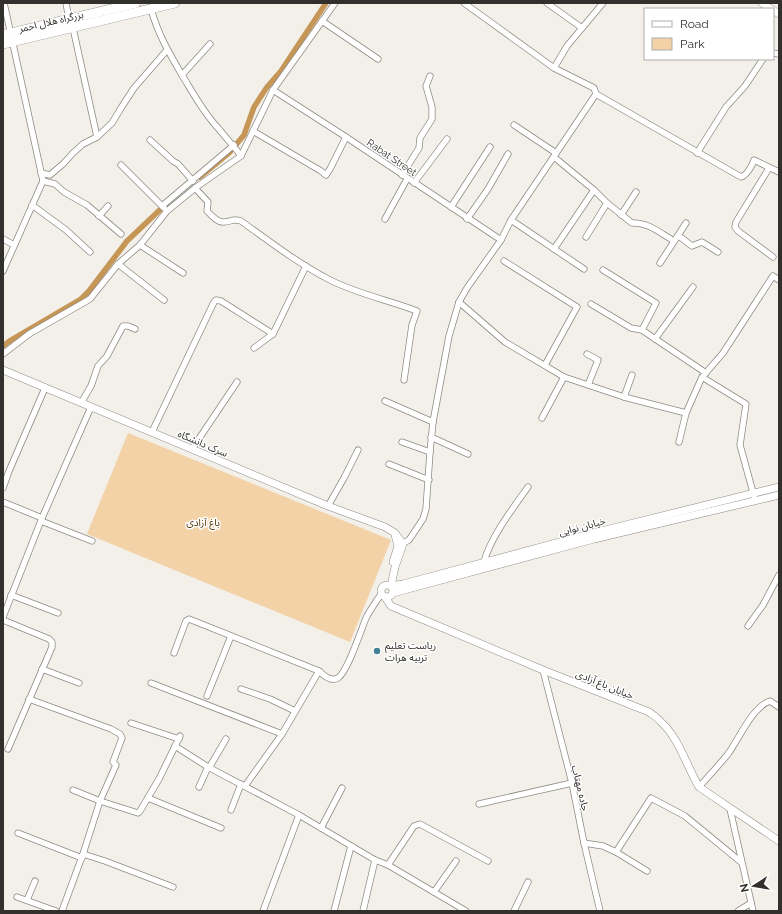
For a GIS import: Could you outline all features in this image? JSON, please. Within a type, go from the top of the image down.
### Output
[{"type":"highway","name":"بزرگراه هلال احمر","points":[[71,23],[136,3]]},
{"type":"highway","name":"بزرگراه هلال احمر","points":[[3,44],[9,37],[71,23],[151,9],[175,3]]},
{"type":"street","points":[[3,271],[43,181],[9,37],[4,3]]},
{"type":"street","points":[[66,3],[97,137]]},
{"type":"street","points":[[3,354],[30,334],[90,299],[118,264],[140,244],[167,212],[195,188],[241,156],[273,90],[335,3]]},
{"type":"street","points":[[464,3],[554,68],[594,88],[596,94],[740,177],[744,176],[753,165],[754,160],[779,172]]},
{"type":"street","points":[[547,3],[582,28]]},
{"type":"street","points":[[554,68],[567,46],[603,3]]},
{"type":"street","points":[[151,9],[167,50],[202,108],[217,128],[234,145],[241,156]]},
{"type":"street","points":[[322,21],[378,59]]},
{"type":"street","points":[[182,75],[210,44]]},
{"type":"street","points":[[41,173],[50,175],[63,164],[73,152],[97,137],[112,123],[134,88],[167,50]]},
{"type":"street","points":[[697,153],[726,107],[745,86],[762,60]]},
{"type":"street","points":[[385,219],[419,148],[420,138],[432,119],[432,107],[426,86],[430,76]]},
{"type":"street","name":"Rabat Street","points":[[273,90],[501,240]]},
{"type":"street","points":[[383,596],[390,596],[390,588],[401,545],[409,540],[423,519],[426,509],[433,422],[449,336],[459,302],[467,288],[501,240],[511,220],[596,94]]},
{"type":"street","points":[[514,125],[555,155],[607,203],[632,223],[640,222],[675,239],[681,237],[692,246],[702,242],[718,252]]},
{"type":"street","points":[[253,131],[326,175],[346,137]]},
{"type":"street","points":[[414,183],[448,138]]},
{"type":"street","points":[[150,140],[178,164],[193,181]]},
{"type":"street","points":[[162,206],[234,145]]},
{"type":"street","points":[[451,207],[490,147]]},
{"type":"street","points":[[468,219],[488,189],[508,154]]},
{"type":"street","points":[[121,165],[167,212]]},
{"type":"street","points":[[770,168],[736,222],[735,227],[738,231],[773,257]]},
{"type":"street","points":[[43,181],[55,184],[64,192],[88,205],[121,234]]},
{"type":"street","points":[[195,188],[208,202],[207,211],[219,221],[223,222],[234,219],[241,221],[306,266],[331,280],[356,291],[417,311],[412,325],[404,380]]},
{"type":"street","points":[[554,249],[594,190]]},
{"type":"street","points":[[622,215],[636,192]]},
{"type":"street","points":[[586,237],[607,203]]},
{"type":"street","points":[[32,206],[66,230],[90,252]]},
{"type":"street","points":[[99,216],[108,206]]},
{"type":"street","points":[[511,220],[584,269]]},
{"type":"street","points":[[660,264],[686,223]]},
{"type":"street","points":[[3,239],[14,245]]},
{"type":"street","points":[[140,244],[183,273]]},
{"type":"street","points":[[504,261],[577,307],[545,365]]},
{"type":"street","points":[[118,264],[164,300]]},
{"type":"street","points":[[254,348],[273,334],[306,266]]},
{"type":"street","points":[[603,270],[656,303],[642,330]]},
{"type":"street","points":[[678,442],[686,413],[704,375],[723,353],[773,276],[779,280]]},
{"type":"street","points":[[655,339],[693,287]]},
{"type":"street","points":[[152,432],[216,300],[221,301],[273,334]]},
{"type":"street","points":[[459,302],[505,342],[564,377],[624,397],[686,413]]},
{"type":"street","points":[[591,304],[631,328],[642,330],[746,404],[740,446],[752,493],[756,501]]},
{"type":"street","points":[[81,403],[91,386],[98,366],[107,356],[123,326],[128,326],[135,329]]},
{"type":"street","points":[[587,354],[598,360],[588,385]]},
{"type":"street","name":"سرک دانشگاه","points":[[3,370],[328,506],[385,527],[395,533],[401,545]]},
{"type":"street","points":[[624,397],[632,375]]},
{"type":"street","points":[[542,418],[564,377]]},
{"type":"street","points":[[192,449],[237,382]]},
{"type":"street","points":[[3,488],[8,471],[44,388]]},
{"type":"street","points":[[385,401],[433,422]]},
{"type":"street","points":[[3,617],[42,520],[91,407]]},
{"type":"street","points":[[431,438],[468,454]]},
{"type":"street","points":[[402,442],[430,452]]},
{"type":"street","points":[[328,506],[358,450]]},
{"type":"street","points":[[389,464],[428,480]]},
{"type":"street","name":"خیابان نوایی","points":[[390,588],[593,533],[779,487]]},
{"type":"street","points":[[484,562],[491,543],[513,508],[528,488]]},
{"type":"street","name":"خیابان نوایی","points":[[390,588],[779,495]]},
{"type":"street","points":[[3,502],[92,541]]},
{"type":"street","points":[[390,588],[401,545]]},
{"type":"street","points":[[395,567],[395,572],[398,577],[402,580],[410,582]]},
{"type":"street","points":[[748,626],[763,605],[779,575]]},
{"type":"street","points":[[383,596],[380,591],[382,586],[390,588]]},
{"type":"street","points":[[11,596],[58,613]]},
{"type":"street","points":[[174,653],[186,621],[189,619],[319,671],[332,679],[340,677],[347,665],[367,617],[383,596]]},
{"type":"street","name":"خیابان باغ آزادی","points":[[383,596],[391,606],[543,670],[649,712],[662,723],[675,740],[699,787],[779,841]]},
{"type":"street","points":[[3,620],[49,639],[52,642],[52,647],[8,749]]},
{"type":"street","points":[[207,696],[231,636]]},
{"type":"street","points":[[42,669],[79,683]]},
{"type":"street","name":"جاده مهتاب","points":[[543,670],[572,782],[584,843],[600,911]]},
{"type":"street","points":[[231,810],[243,785],[282,734],[319,671]]},
{"type":"street","points":[[151,683],[282,734]]},
{"type":"street","points":[[241,689],[270,699],[295,711]]},
{"type":"street","points":[[30,699],[111,729],[120,734],[122,738],[114,762],[116,765],[100,801],[83,856],[62,911]]},
{"type":"street","points":[[699,787],[728,754],[752,716],[762,705],[770,701],[779,707]]},
{"type":"street","points":[[73,790],[100,801],[138,813],[140,811],[159,780],[179,737],[131,723]]},
{"type":"street","points":[[199,787],[208,767],[226,739]]},
{"type":"street","points":[[175,746],[208,767],[299,815],[466,911]]},
{"type":"street","points":[[479,804],[572,782]]},
{"type":"street","points":[[321,828],[342,788]]},
{"type":"street","points":[[148,798],[221,828]]},
{"type":"street","points":[[616,852],[651,798],[685,816],[742,862]]},
{"type":"street","points":[[730,809],[753,911]]},
{"type":"street","points":[[263,911],[299,815]]},
{"type":"street","points":[[388,865],[414,826],[420,824],[488,861]]},
{"type":"street","points":[[18,834],[83,856],[105,861],[174,887]]},
{"type":"street","points":[[584,843],[603,846],[616,852],[647,871]]},
{"type":"street","points":[[334,911],[351,846]]},
{"type":"street","points":[[363,911],[375,860]]},
{"type":"street","points":[[434,892],[456,862]]},
{"type":"street","points":[[27,900],[35,881]]},
{"type":"street","points":[[514,911],[528,882]]},
{"type":"street","points":[[17,897],[56,911]]},
{"type":"street","points":[[738,911],[751,903]]},
{"type":"green space","name":"باغ آزادی","points":[[128,433],[391,540],[350,642],[87,534]]},
{"type":"waterway","points":[[200,177],[229,153],[244,135],[254,107],[267,87],[281,71],[326,3]]},
{"type":"waterway","points":[[3,346],[81,299],[89,291],[127,241],[165,205]]},
{"type":"place","name":"ریاست تعلیم تربیه هرات","points":[[377,651]]}]
